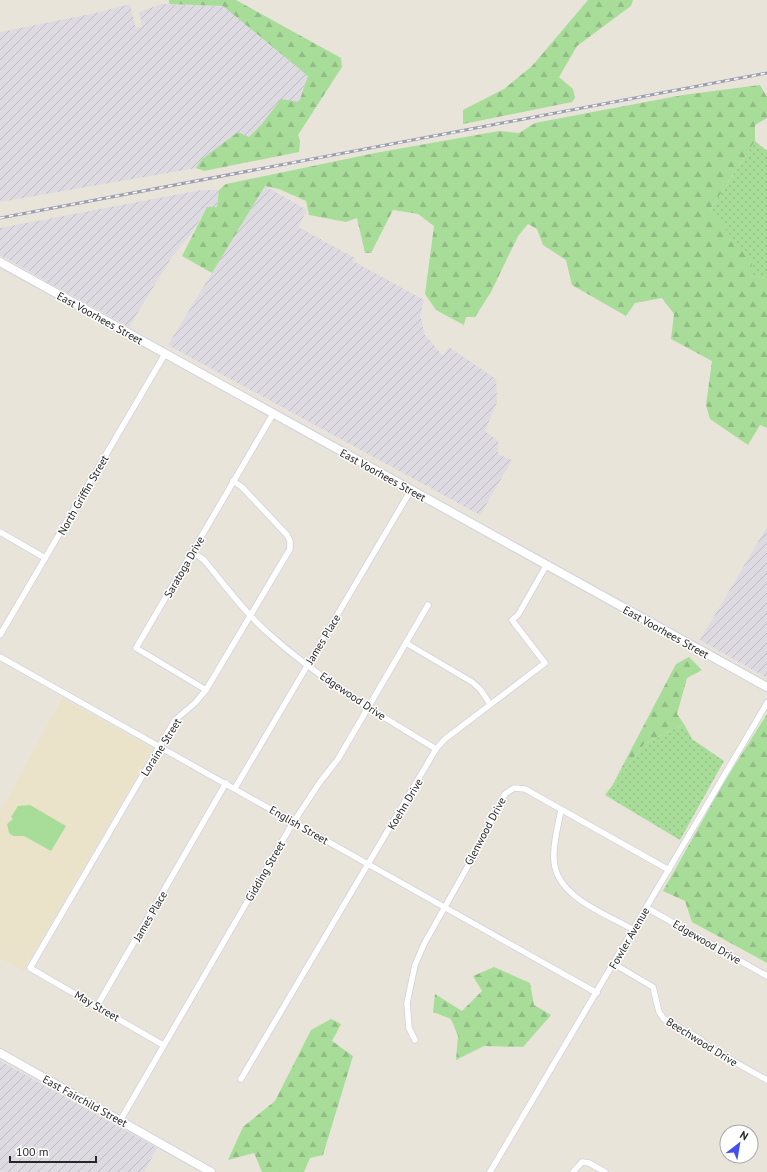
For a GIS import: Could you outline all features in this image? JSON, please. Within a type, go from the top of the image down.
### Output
[{"type":"main road","name":"East Voorhees Street","points":[[0,262],[546,566],[767,687]]},
{"type":"main road","name":"East Fairchild Street","points":[[0,1053],[211,1172]]},
{"type":"street","name":"North Griffin Street","points":[[0,635],[165,354]]},
{"type":"street","name":"Saratoga Drive","points":[[206,690],[136,648],[273,414]]},
{"type":"street","name":"Loraine Street","points":[[30,968],[175,720],[195,703],[206,690],[290,549],[290,541],[287,535],[242,487],[233,481]]},
{"type":"street","name":"James Place","points":[[235,788],[411,490]]},
{"type":"street","points":[[0,532],[45,558]]},
{"type":"street","name":"Edgewood Drive","points":[[193,552],[204,560],[250,615],[268,633],[308,665],[367,707],[436,749]]},
{"type":"street","name":"Koehn Drive","points":[[241,1079],[436,749],[445,739],[545,663],[512,620],[518,615],[546,566]]},
{"type":"street","name":"Gidding Street","points":[[120,1121],[294,822],[320,782],[338,759],[428,605]]},
{"type":"street","points":[[406,643],[472,682],[480,689],[490,704]]},
{"type":"street","name":"English Street","points":[[0,657],[597,993]]},
{"type":"street","name":"Fowler Avenue","points":[[491,1172],[767,703]]},
{"type":"street","name":"James Place","points":[[97,1006],[226,783]]},
{"type":"street","name":"Glenwood Drive","points":[[415,1040],[408,1028],[407,1003],[415,965],[424,944],[505,794],[514,788],[524,789],[669,870]]},
{"type":"street","points":[[561,810],[554,867],[562,884],[574,896],[634,930]]},
{"type":"street","name":"Edgewood Drive","points":[[647,908],[767,976]]},
{"type":"street","name":"Beechwood Drive","points":[[614,964],[653,987],[659,1012],[664,1019],[700,1039],[713,1050],[767,1080]]},
{"type":"street","name":"May Street","points":[[30,968],[163,1045]]},
{"type":"street","points":[[573,1172],[582,1162],[589,1163],[605,1172]]},
{"type":"shaded area","points":[[130,4],[136,28],[142,27],[139,12],[162,4],[223,6],[308,76],[299,102],[262,124],[249,138],[202,159],[196,168],[0,202],[0,32],[96,13]]},
{"type":"shaded area","points":[[265,186],[307,210],[298,227],[355,258],[353,261],[424,300],[420,315],[425,335],[443,356],[449,347],[496,379],[497,402],[485,431],[498,441],[498,454],[512,460],[480,515],[168,345]]},
{"type":"shaded area","points":[[201,190],[219,190],[217,207],[207,208],[191,234],[171,258],[129,327],[55,286],[48,284],[43,279],[0,255],[0,228]]},
{"type":"shaded area","points":[[767,527],[767,678],[700,640]]},
{"type":"shaded area","points":[[62,698],[153,749],[23,971],[0,958],[0,812]]},
{"type":"shaded area","points":[[0,1061],[157,1148],[144,1172],[0,1172]]},
{"type":"green space","points":[[169,0],[236,0],[341,58],[342,67],[298,135],[300,141],[299,152],[204,171],[196,168],[202,159],[238,132],[249,137],[262,124],[281,99],[299,102],[308,76],[223,6],[169,4]]},
{"type":"green space","points":[[588,0],[633,0],[631,6],[577,46],[559,77],[573,89],[575,98],[572,102],[463,124],[463,110],[504,89],[532,66]]},
{"type":"green space","points":[[760,85],[767,97],[767,118],[755,125],[755,141],[710,210],[752,262],[750,275],[767,278],[767,428],[760,425],[748,445],[710,419],[706,405],[712,361],[671,339],[674,314],[662,298],[635,303],[626,316],[572,285],[566,260],[543,245],[537,229],[528,224],[518,236],[491,292],[475,317],[466,317],[464,325],[436,310],[425,294],[434,226],[418,214],[393,210],[371,253],[365,253],[357,218],[346,222],[309,215],[306,201],[279,189],[265,186],[212,273],[182,256],[207,207],[217,207],[219,190],[226,184],[375,153],[499,131],[519,133],[535,123],[683,95]]},
{"type":"green space","points":[[755,141],[767,151],[767,278],[749,275],[710,210]]},
{"type":"green space","points":[[689,657],[702,670],[687,678],[677,714],[684,724],[644,744],[612,786],[676,664]]},
{"type":"green space","points":[[767,714],[767,963],[692,922],[685,901],[663,891],[723,784]]},
{"type":"green space","points":[[684,724],[692,739],[724,761],[680,840],[605,795],[644,744]]},
{"type":"green space","points":[[30,805],[66,826],[51,851],[24,836],[13,836],[9,833],[7,824],[13,819],[11,817],[18,806]]},
{"type":"green space","points":[[494,967],[530,983],[534,1005],[551,1015],[523,1047],[484,1046],[456,1060],[458,1036],[451,1019],[433,1012],[435,994],[462,1011],[482,991],[473,976]]},
{"type":"green space","points":[[331,1019],[341,1024],[332,1041],[353,1056],[323,1155],[310,1158],[304,1172],[262,1172],[254,1153],[228,1160],[243,1127],[275,1101],[311,1030]]},
{"type":"railway","points":[[0,218],[767,73]]}]
